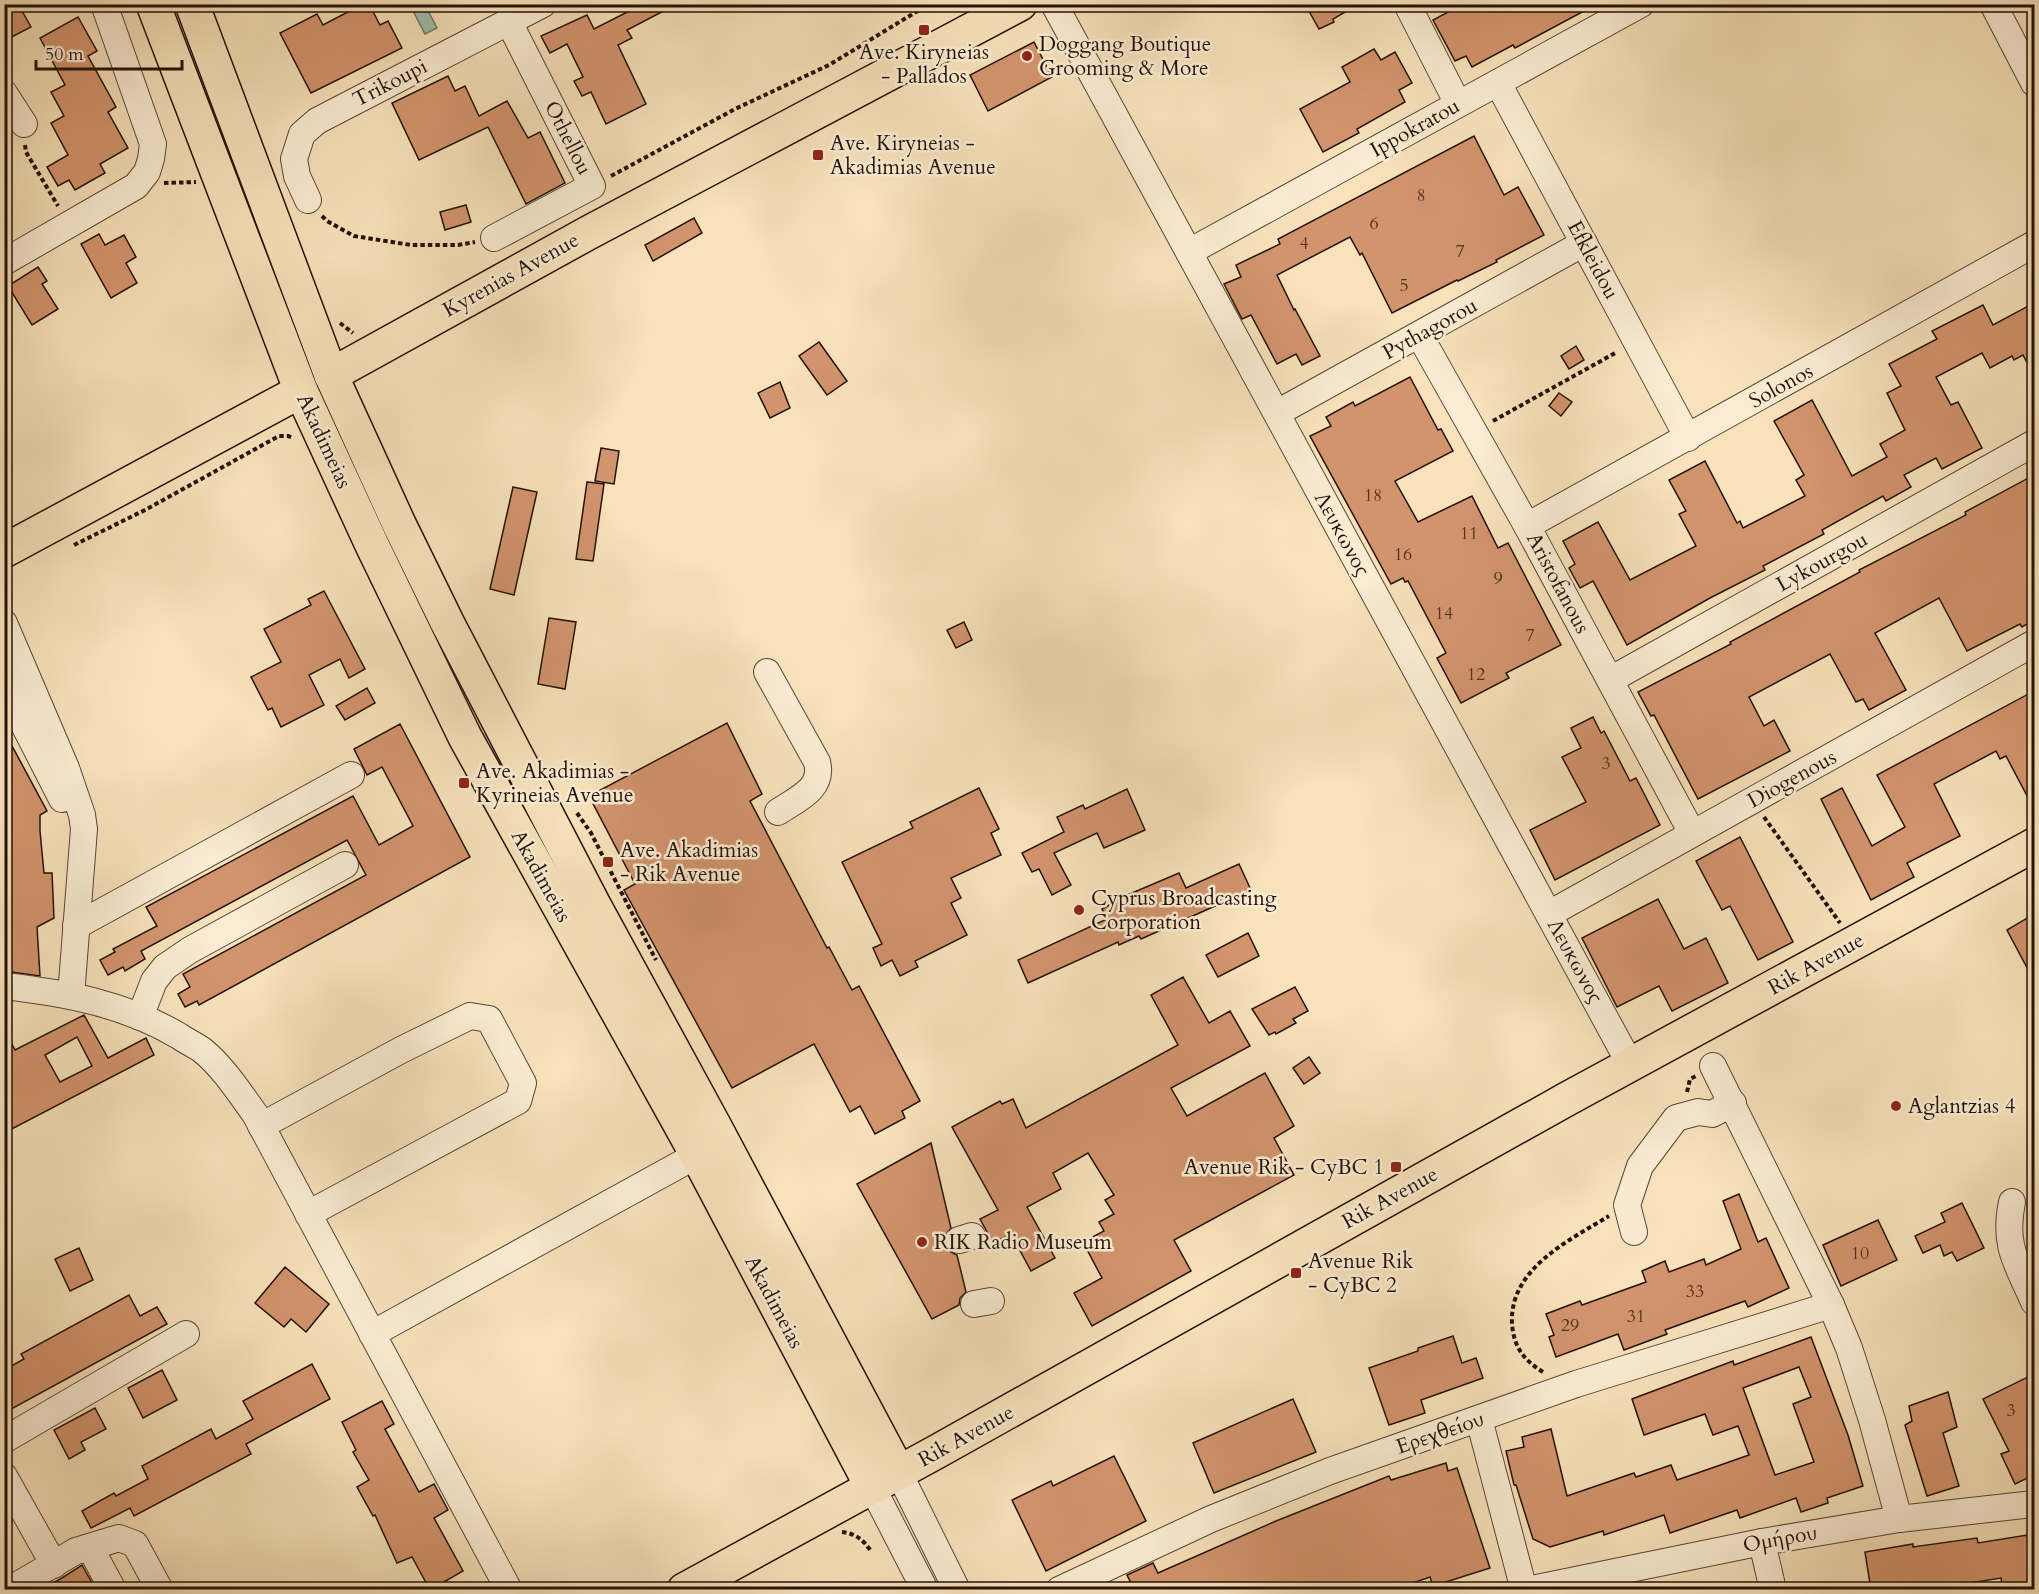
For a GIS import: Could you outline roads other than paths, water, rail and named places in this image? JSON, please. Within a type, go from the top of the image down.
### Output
[{"type":"main road","name":"Akadimeias","points":[[192,4],[331,375],[399,524],[447,622],[594,905],[719,1136],[885,1480]]},
{"type":"main road","name":"Kyrenias Avenue","points":[[331,375],[588,233],[1020,4]]},
{"type":"main road","name":"Akadimeias","points":[[156,6],[301,391],[372,545],[465,737],[697,1155],[885,1480]]},
{"type":"main road","name":"Kyrenias Avenue","points":[[4,551],[301,391]]},
{"type":"main road","name":"Rik Avenue","points":[[684,1590],[1630,1064],[2034,845]]},
{"type":"street","points":[[4,262],[135,186],[147,172],[153,144],[104,4]]},
{"type":"street","name":"Trikoupi","points":[[308,200],[297,176],[294,159],[302,134],[317,121],[543,4]]},
{"type":"street","name":"Λευκωνος","points":[[1054,4],[1630,1064]]},
{"type":"street","points":[[1407,4],[1458,105]]},
{"type":"street","name":"Ippokratou","points":[[1189,252],[1641,4]]},
{"type":"street","points":[[1993,4],[2034,83]]},
{"type":"street","name":"Othellou","points":[[494,238],[592,186],[509,22]]},
{"type":"street","name":"Efkleidou","points":[[1498,83],[1688,438]]},
{"type":"street","points":[[4,93],[24,124]]},
{"type":"street","name":"Pythagorou","points":[[1276,413],[1420,336],[1584,243]]},
{"type":"street","name":"Solonos","points":[[1527,526],[2034,244]]},
{"type":"street","name":"Aristofanous","points":[[1420,336],[1527,526],[1692,833]]},
{"type":"street","name":"Kyrenias Avenue","points":[[301,391],[331,375]]},
{"type":"street","name":"Lykourgou","points":[[1610,681],[2034,443]]},
{"type":"street","points":[[4,623],[74,789],[84,829],[71,996]]},
{"type":"street","name":"Diogenous","points":[[1549,914],[2034,643]]},
{"type":"street","points":[[767,672],[817,762],[820,774],[816,784],[805,794],[778,812]]},
{"type":"street","points":[[4,686],[71,818],[81,853]]},
{"type":"street","points":[[76,926],[351,775]]},
{"type":"street","points":[[140,1017],[154,981],[165,967],[190,950],[345,865]]},
{"type":"street","points":[[4,986],[99,1001],[140,1017],[163,1027],[202,1050],[230,1080],[261,1126],[509,1590]]},
{"type":"street","points":[[261,1126],[401,1050],[470,1016],[489,1019],[523,1083],[518,1101],[308,1214]]},
{"type":"street","points":[[1713,1066],[1831,1305],[1849,1348],[1899,1519]]},
{"type":"street","points":[[1634,1232],[1627,1205],[1640,1166],[1676,1118],[1698,1112],[1712,1114],[1733,1103]]},
{"type":"street","points":[[372,1334],[697,1155]]},
{"type":"street","points":[[2012,1202],[2008,1223],[2010,1246],[2034,1302]]},
{"type":"street","name":"Ερεχθείου","points":[[1059,1590],[1092,1582],[1211,1519],[1320,1475],[1553,1392],[1831,1305]]},
{"type":"street","points":[[4,1440],[186,1334]]},
{"type":"street","points":[[1479,1419],[1525,1590]]},
{"type":"street","points":[[4,1476],[54,1565]]},
{"type":"street","name":"Akadimeias","points":[[885,1480],[925,1590]]},
{"type":"street","name":"Akadimeias","points":[[885,1480],[957,1590]]},
{"type":"street","name":"Ομήρου","points":[[1525,1590],[1762,1542],[1899,1519],[2034,1503]]},
{"type":"street","points":[[9,1590],[76,1551],[86,1550],[119,1538],[135,1544],[160,1590]]},
{"type":"street","points":[[1762,1542],[1773,1590]]},
{"type":"street","points":[[86,1550],[93,1553],[113,1590]]},
{"type":"place","name":"Ave. Kiryneias - Pallados","points":[[924,30]]},
{"type":"place","name":"Doggang Boutique Grooming & More","points":[[1027,56]]},
{"type":"place","name":"Ave. Kiryneias - Akadimias Avenue","points":[[818,155]]},
{"type":"place","name":"Ave. Akadimias - Kyrineias Avenue","points":[[464,783]]},
{"type":"place","name":"Ave. Akadimias - Rik Avenue","points":[[608,862]]},
{"type":"place","name":"Cyprus Broadcasting Corporation","points":[[1079,910]]},
{"type":"place","name":"Aglantzias 4","points":[[1896,1106]]},
{"type":"place","name":"Avenue Rik - CyBC 1","points":[[1396,1167]]},
{"type":"place","name":"RIK Radio Museum","points":[[922,1242]]},
{"type":"place","name":"Avenue Rik - CyBC 2","points":[[1296,1273]]}]
